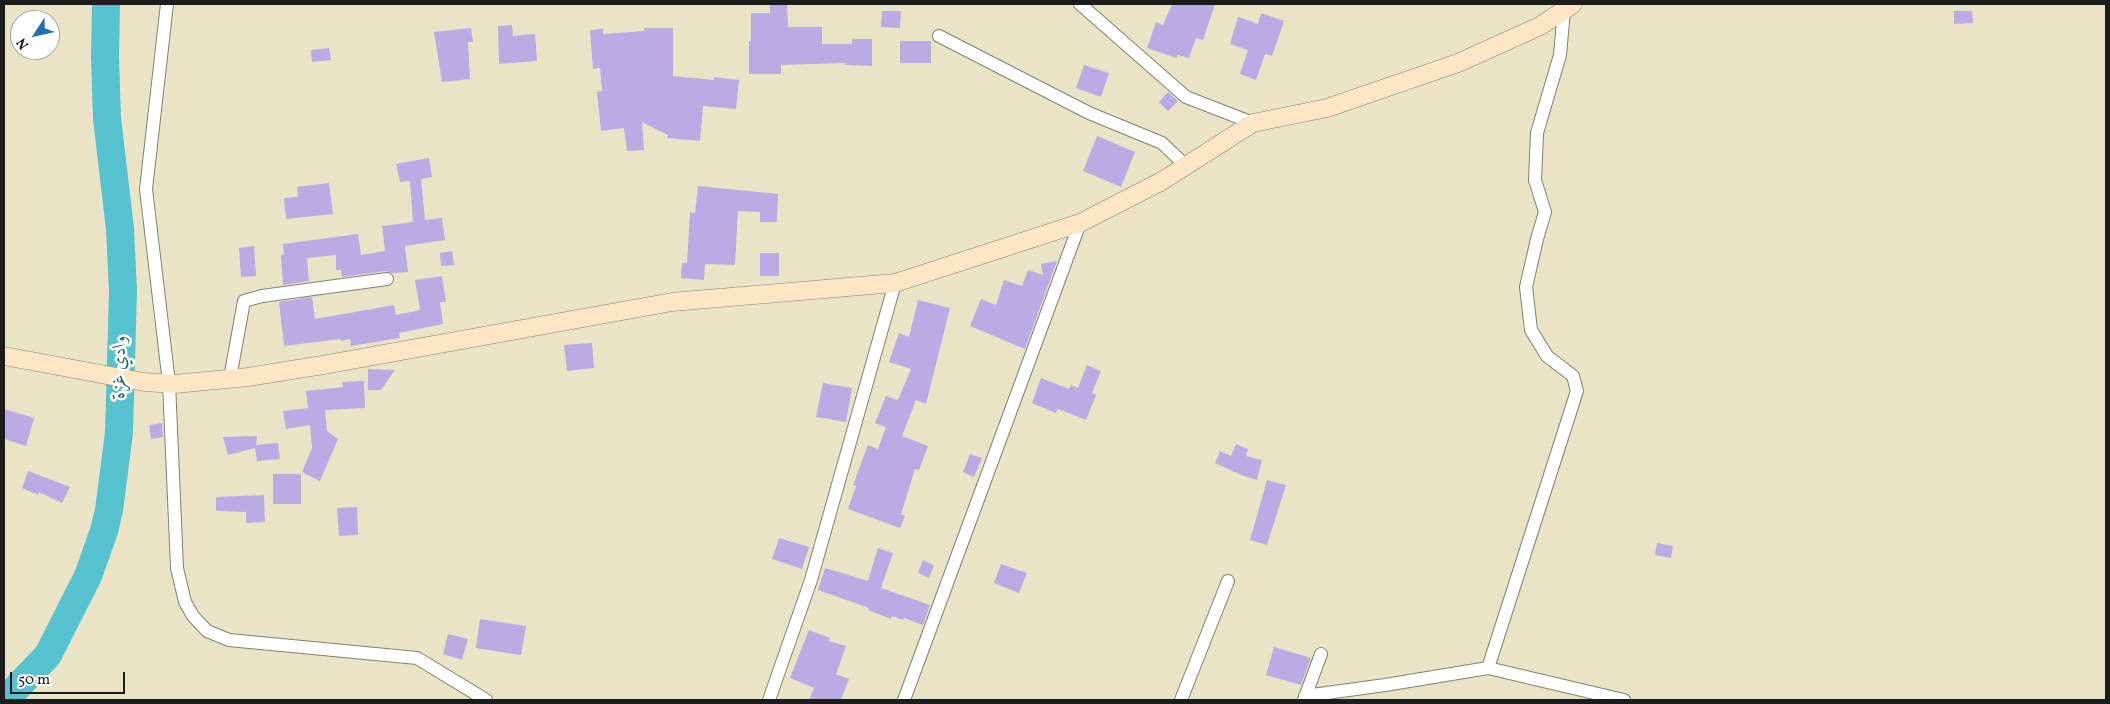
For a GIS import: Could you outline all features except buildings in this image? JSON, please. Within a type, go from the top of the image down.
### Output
[{"type":"street","points":[[167,4],[146,188],[169,383],[177,568],[185,602],[200,625],[214,635],[229,640],[417,658],[481,699]]},
{"type":"street","points":[[1080,4],[1186,97],[1253,123]]},
{"type":"street","points":[[4,356],[144,382],[169,383],[230,378],[323,365],[672,302],[895,283],[1080,223],[1162,181],[1253,123],[1327,108],[1458,63],[1540,26],[1568,7]]},
{"type":"street","points":[[1488,668],[1577,391],[1572,376],[1547,356],[1531,330],[1526,287],[1545,212],[1535,180],[1537,133],[1560,55],[1568,7]]},
{"type":"street","points":[[939,36],[1089,113],[1162,143],[1186,166]]},
{"type":"street","points":[[904,700],[1080,223]]},
{"type":"street","points":[[230,378],[244,301],[262,296],[387,279]]},
{"type":"street","points":[[769,700],[811,580],[895,283]]},
{"type":"street","points":[[1181,700],[1228,581]]},
{"type":"street","points":[[1304,698],[1321,654]]},
{"type":"street","points":[[1304,698],[1488,668],[1624,700]]},
{"type":"waterway","name":"وادي غزة","points":[[5,700],[48,655],[88,576],[104,531],[109,510],[119,433],[123,291],[120,229],[107,118],[106,4]]}]
